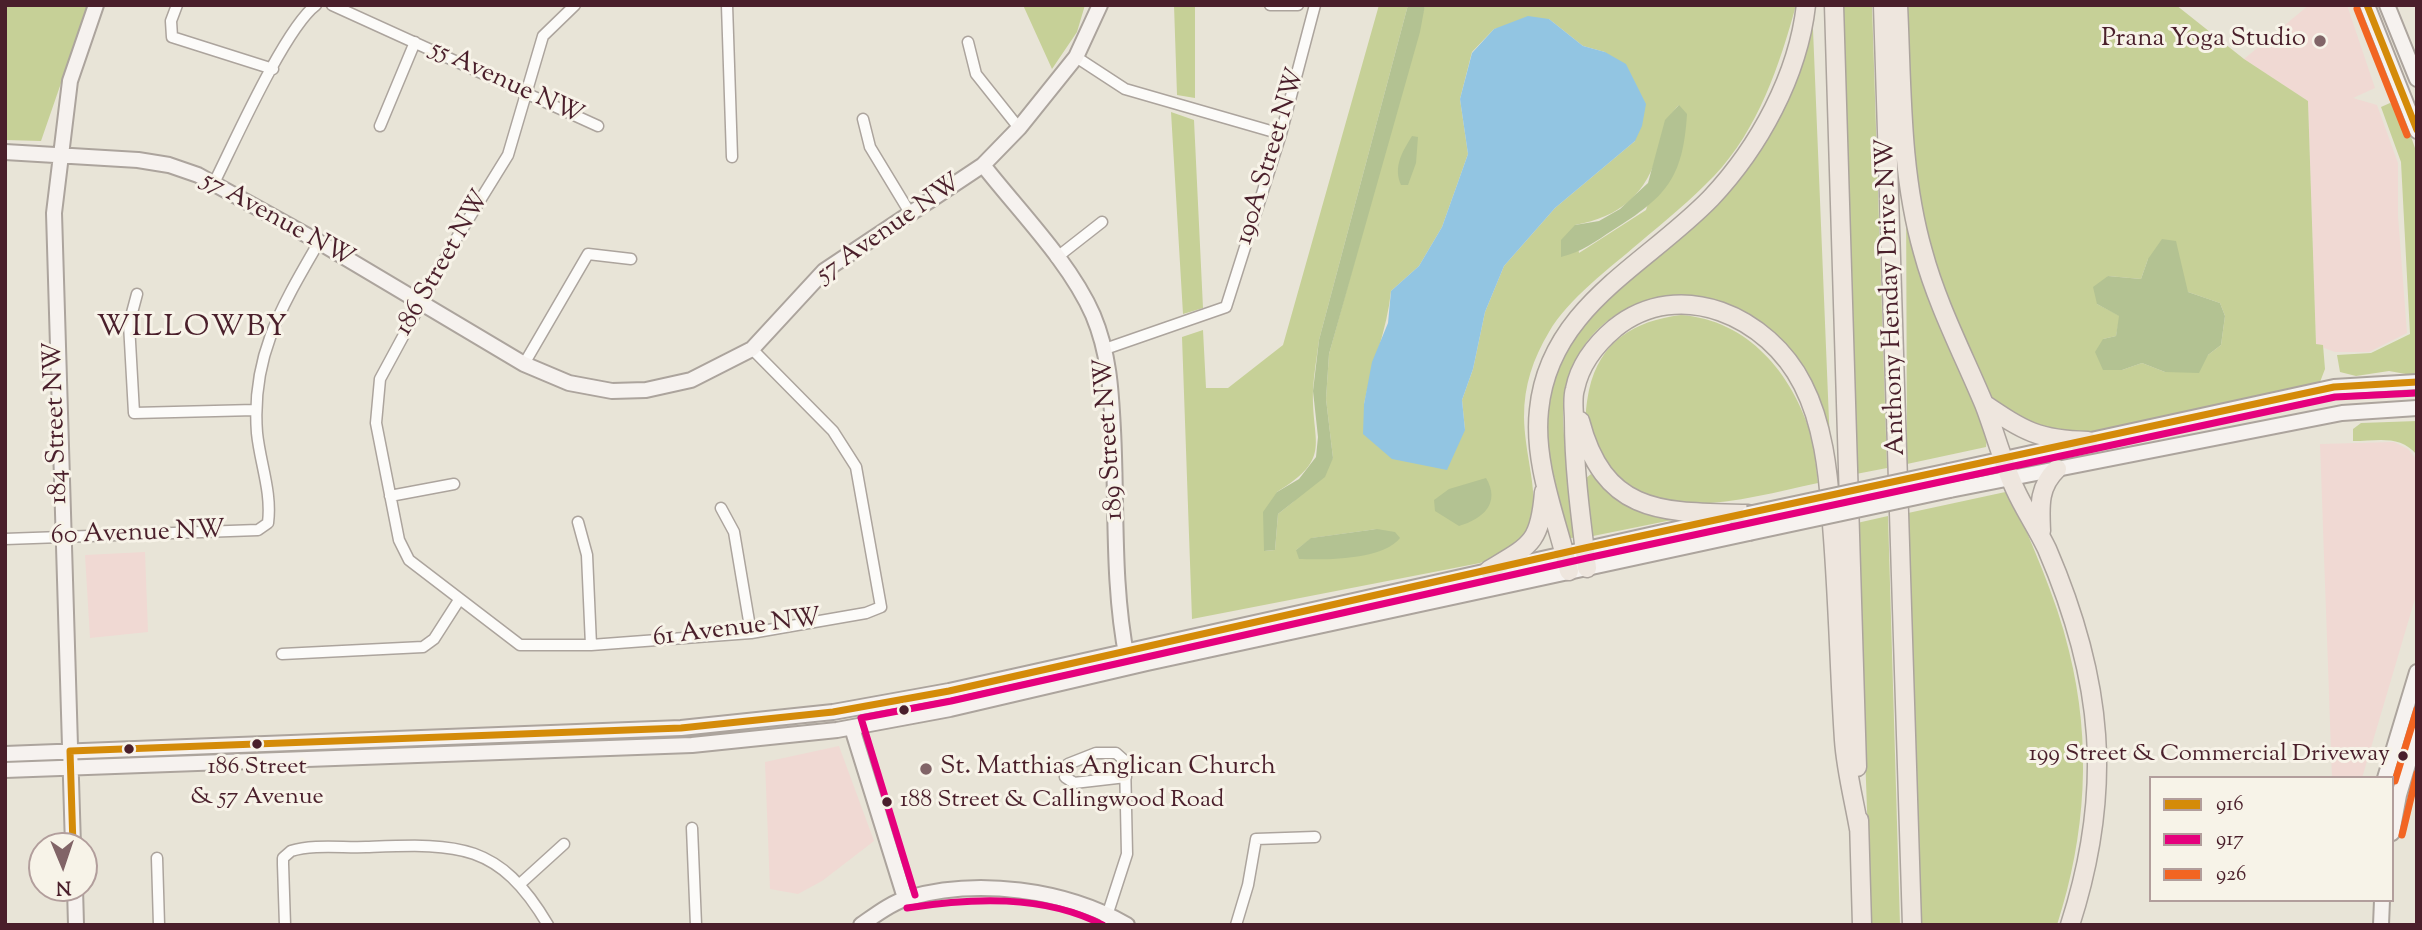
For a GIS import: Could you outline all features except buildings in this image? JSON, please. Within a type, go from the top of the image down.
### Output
[{"type":"highway","points":[[1569,571],[1545,482],[1539,440],[1539,411],[1547,369],[1558,343],[1587,307],[1668,237],[1734,172],[1776,103],[1797,45],[1806,5]]},
{"type":"highway","name":"Anthony Henday Drive NW","points":[[1834,5],[1862,925]]},
{"type":"highway","name":"Anthony Henday Drive NW","points":[[1883,5],[1912,925]]},
{"type":"highway","points":[[1898,5],[1906,155],[1913,212],[1923,254],[2011,477],[2041,538],[2082,644],[2094,694],[2099,759],[2087,865],[2070,925]]},
{"type":"highway","points":[[1587,568],[1574,444],[1574,390],[1583,365],[1601,340],[1626,319],[1652,307],[1689,304],[1716,308],[1745,322],[1788,360],[1816,416],[1829,488],[1844,744],[1859,829]]},
{"type":"highway","points":[[1574,390],[1586,444],[1603,474],[1622,489],[1648,507],[1679,513],[1748,514]]},
{"type":"highway","points":[[1984,404],[2024,432],[2059,440],[2088,440]]},
{"type":"highway","points":[[2041,538],[2040,501],[2045,484],[2057,469]]},
{"type":"highway","points":[[1489,570],[1532,542],[1542,523],[1545,482]]},
{"type":"main road","name":"184 Street NW","points":[[72,832],[53,255],[59,155],[70,81],[96,5]]},
{"type":"main road","name":"57 Avenue NW","points":[[5,152],[138,160],[169,165],[214,183],[524,364],[569,383],[612,391],[646,390],[691,380],[752,349],[824,271],[983,165],[1019,128],[1076,57],[1100,5]]},
{"type":"main road","points":[[2367,5],[2417,131]]},
{"type":"main road","points":[[2387,5],[2417,79]]},
{"type":"main road","name":"189 Street NW","points":[[983,165],[1056,257],[1092,313],[1105,349],[1116,486],[1119,604],[1129,667]]},
{"type":"main road","points":[[5,754],[681,728],[848,710],[949,691],[1585,548],[2334,387],[2417,382]]},
{"type":"main road","points":[[5,770],[692,745],[852,728],[950,709],[1129,667],[2011,477],[2342,412],[2417,408]]},
{"type":"main road","points":[[2386,776],[2417,671]]},
{"type":"main road","points":[[852,728],[905,898]]},
{"type":"main road","points":[[2394,822],[2417,734]]},
{"type":"main road","points":[[861,925],[905,898],[949,890],[993,889],[1037,894],[1127,925]]},
{"type":"main road","points":[[75,902],[76,925]]},
{"type":"main road","points":[[2371,925],[2372,902]]},
{"type":"main road","points":[[2381,925],[2382,902]]},
{"type":"street","points":[[177,5],[171,21],[172,37],[273,69]]},
{"type":"street","name":"55 Avenue NW","points":[[332,5],[598,126]]},
{"type":"street","name":"186 Street NW","points":[[459,600],[409,560],[399,541],[376,424],[380,379],[453,244],[508,155],[543,36],[575,5]]},
{"type":"street","points":[[727,5],[732,157]]},
{"type":"street","points":[[1270,5],[1298,5]]},
{"type":"street","name":"190A Street NW","points":[[1105,349],[1226,307],[1281,134],[1314,5]]},
{"type":"street","points":[[214,183],[273,69],[306,13],[314,7]]},
{"type":"street","name":"55 Avenue NW","points":[[380,126],[415,42]]},
{"type":"street","points":[[968,42],[975,74],[1019,128]]},
{"type":"street","points":[[1076,57],[1125,89],[1281,134]]},
{"type":"street","points":[[863,119],[870,147],[910,213]]},
{"type":"street","points":[[1056,257],[1102,222]]},
{"type":"street","points":[[137,294],[129,324],[134,413],[255,410],[265,344],[285,299],[319,242]]},
{"type":"street","points":[[524,364],[588,254],[631,259]]},
{"type":"street","name":"61 Avenue NW","points":[[459,600],[520,645],[591,645],[751,633],[866,613],[881,607],[856,467],[833,431],[752,349]]},
{"type":"street","name":"60 Avenue NW","points":[[5,539],[258,530],[268,523],[270,505],[255,410]]},
{"type":"street","points":[[390,496],[454,484]]},
{"type":"street","points":[[721,508],[734,532],[751,633]]},
{"type":"street","points":[[578,522],[587,555],[591,645]]},
{"type":"street","points":[[282,654],[423,647],[434,639],[459,600]]},
{"type":"street","points":[[848,710],[852,728]]},
{"type":"street","points":[[1107,919],[1127,854],[1126,777],[1125,761],[1116,753],[1096,753],[1068,764],[1065,777],[1074,783],[1126,777]]},
{"type":"street","points":[[692,828],[696,925]]},
{"type":"street","points":[[1236,925],[1248,885],[1256,839],[1315,837]]},
{"type":"street","points":[[285,925],[283,864],[286,854],[296,850],[442,845],[482,856],[521,883],[548,925]]},
{"type":"street","points":[[521,883],[564,845]]},
{"type":"street","points":[[157,858],[159,925]]},
{"type":"shaded area","points":[[2309,5],[2347,5],[2375,88],[2353,98],[2377,105],[2398,163],[2398,216],[2407,333],[2369,352],[2335,352],[2316,345],[2308,101],[2244,59]]},
{"type":"shaded area","points":[[2394,442],[2408,449],[2417,460],[2417,592],[2363,776],[2332,776],[2320,444]]},
{"type":"shaded area","points":[[145,552],[148,632],[90,638],[85,555]]},
{"type":"shaded area","points":[[839,746],[874,841],[822,881],[798,894],[770,889],[765,762]]},
{"type":"green space","points":[[5,5],[88,5],[41,141],[5,140]]},
{"type":"green space","points":[[1023,5],[1085,5],[1077,32],[1052,69]]},
{"type":"green space","points":[[1174,5],[1195,5],[1195,98],[1177,95]]},
{"type":"green space","points":[[1379,5],[1408,5],[1319,340],[1313,389],[1316,448],[1306,469],[1277,492],[1265,551],[1275,550],[1278,514],[1293,502],[1333,458],[1326,399],[1329,354],[1425,5],[1796,5],[1766,95],[1730,158],[1687,202],[1578,296],[1557,320],[1543,342],[1530,373],[1524,405],[1534,504],[1531,522],[1522,538],[1506,552],[1480,563],[1192,619],[1182,337],[1203,330],[1206,388],[1228,388],[1283,345]],"holes":[[[1549,19],[1583,46],[1605,52],[1635,141],[1555,208],[1504,266],[1485,312],[1473,369],[1462,400],[1465,430],[1364,404],[1391,291],[1419,266],[1442,227],[1468,154],[1460,99],[1472,52],[1494,29]],[[1679,105],[1646,210],[1579,253],[1575,225],[1605,216],[1629,201],[1639,191],[1654,165],[1668,120]],[[1377,529],[1296,550],[1312,538]]]},
{"type":"green space","points":[[1408,5],[1425,5],[1420,32],[1329,354],[1326,399],[1333,458],[1325,477],[1278,514],[1275,550],[1264,551],[1263,512],[1277,492],[1299,479],[1316,457],[1318,437],[1313,391],[1319,340]]},
{"type":"green space","points":[[1812,5],[1830,445],[1797,367],[1769,328],[1733,307],[1697,297],[1673,296],[1650,300],[1609,319],[1592,335],[1578,355],[1568,378],[1564,394],[1564,432],[1577,532],[1575,537],[1569,539],[1547,447],[1545,412],[1563,345],[1589,314],[1741,169]]},
{"type":"green space","points":[[1842,5],[1872,5],[1887,468],[1856,474]]},
{"type":"green space","points":[[1906,5],[2176,5],[2244,59],[2308,101],[2316,344],[2323,345],[2325,369],[2320,382],[2082,435],[2058,436],[2003,411],[1984,391],[1932,256],[1913,169]],"holes":[[[2148,259],[2188,292],[2220,303],[2225,316],[2221,345],[2208,355],[2165,372],[2142,363],[2122,370],[2103,339],[2116,336],[2120,316],[2097,304],[2108,276],[2141,279]]]},
{"type":"green space","points":[[2390,103],[2403,113],[2417,154],[2417,376],[2389,371],[2356,376],[2340,372],[2337,355],[2371,353],[2410,334],[2401,162],[2381,107]]},
{"type":"green space","points":[[1679,105],[1687,114],[1681,155],[1676,171],[1659,196],[1588,246],[1561,257],[1561,240],[1575,225],[1599,221],[1620,209],[1648,183],[1665,120]]},
{"type":"green space","points":[[1171,112],[1194,120],[1203,308],[1183,314]]},
{"type":"green space","points":[[1412,136],[1418,137],[1416,163],[1408,185],[1401,185],[1398,166]]},
{"type":"green space","points":[[1906,184],[1931,294],[1987,436],[1986,447],[1907,464]]},
{"type":"green space","points":[[2162,239],[2176,241],[2188,292],[2220,303],[2225,316],[2221,345],[2208,355],[2199,373],[2165,372],[2142,363],[2122,370],[2103,370],[2095,352],[2103,339],[2116,336],[2119,316],[2097,304],[2093,287],[2108,276],[2141,279],[2148,259]]},
{"type":"green space","points":[[1681,315],[1705,319],[1727,327],[1747,339],[1779,371],[1803,412],[1811,435],[1818,483],[1736,500],[1695,504],[1644,496],[1628,487],[1609,467],[1586,423],[1589,390],[1601,358],[1622,336],[1634,328]]},
{"type":"green space","points":[[2417,421],[2417,455],[2396,441],[2353,441],[2353,429],[2361,423]]},
{"type":"green space","points":[[1591,474],[1609,494],[1633,509],[1672,520],[1593,536],[1585,479]]},
{"type":"green space","points":[[1486,478],[1490,487],[1490,502],[1487,509],[1475,519],[1459,526],[1435,511],[1434,500],[1449,489]]},
{"type":"green space","points":[[2010,491],[2057,610],[2069,651],[2081,720],[2083,754],[2080,823],[2067,891],[2057,925],[1920,925],[1908,513]]},
{"type":"green space","points":[[1888,516],[1900,925],[1871,925],[1857,523]]},
{"type":"green space","points":[[1377,529],[1395,532],[1400,538],[1381,551],[1353,557],[1299,559],[1296,550],[1311,538]]},
{"type":"water","points":[[1528,16],[1549,19],[1583,46],[1605,52],[1626,64],[1646,104],[1642,126],[1635,141],[1555,208],[1504,266],[1485,312],[1473,369],[1462,400],[1465,430],[1447,470],[1392,459],[1363,434],[1364,404],[1372,362],[1388,323],[1391,291],[1419,266],[1442,227],[1468,154],[1460,99],[1472,53],[1494,29]]},
{"type":"transit line","name":"916","points":[[2367,5],[2417,130]]},
{"type":"transit line","name":"926","points":[[2357,9],[2407,135]]},
{"type":"transit line","name":"916","points":[[73,832],[70,751],[681,728],[833,712],[949,691],[1585,548],[2334,387],[2417,382]]},
{"type":"transit line","name":"917","points":[[915,895],[861,718],[951,701],[1587,558],[2335,397],[2417,393]]},
{"type":"transit line","name":"926","points":[[2395,781],[2417,709]]},
{"type":"transit line","name":"926","points":[[2402,835],[2417,773]]},
{"type":"transit line","name":"917","points":[[907,908],[956,902],[1031,903],[1080,915],[1103,925]]},
{"type":"place","name":"Prana Yoga Studio","points":[[2320,41]]},
{"type":"place","name":"186 Street & 57 Avenue","points":[[257,744]]},
{"type":"place","name":"199 Street & Commercial Driveway","points":[[2403,756]]},
{"type":"place","name":"St. Matthias Anglican Church","points":[[926,769]]},
{"type":"place","name":"188 Street & Callingwood Road","points":[[887,802]]},
{"type":"district","name":"WILLOWBY","points":[[193,330]]}]
